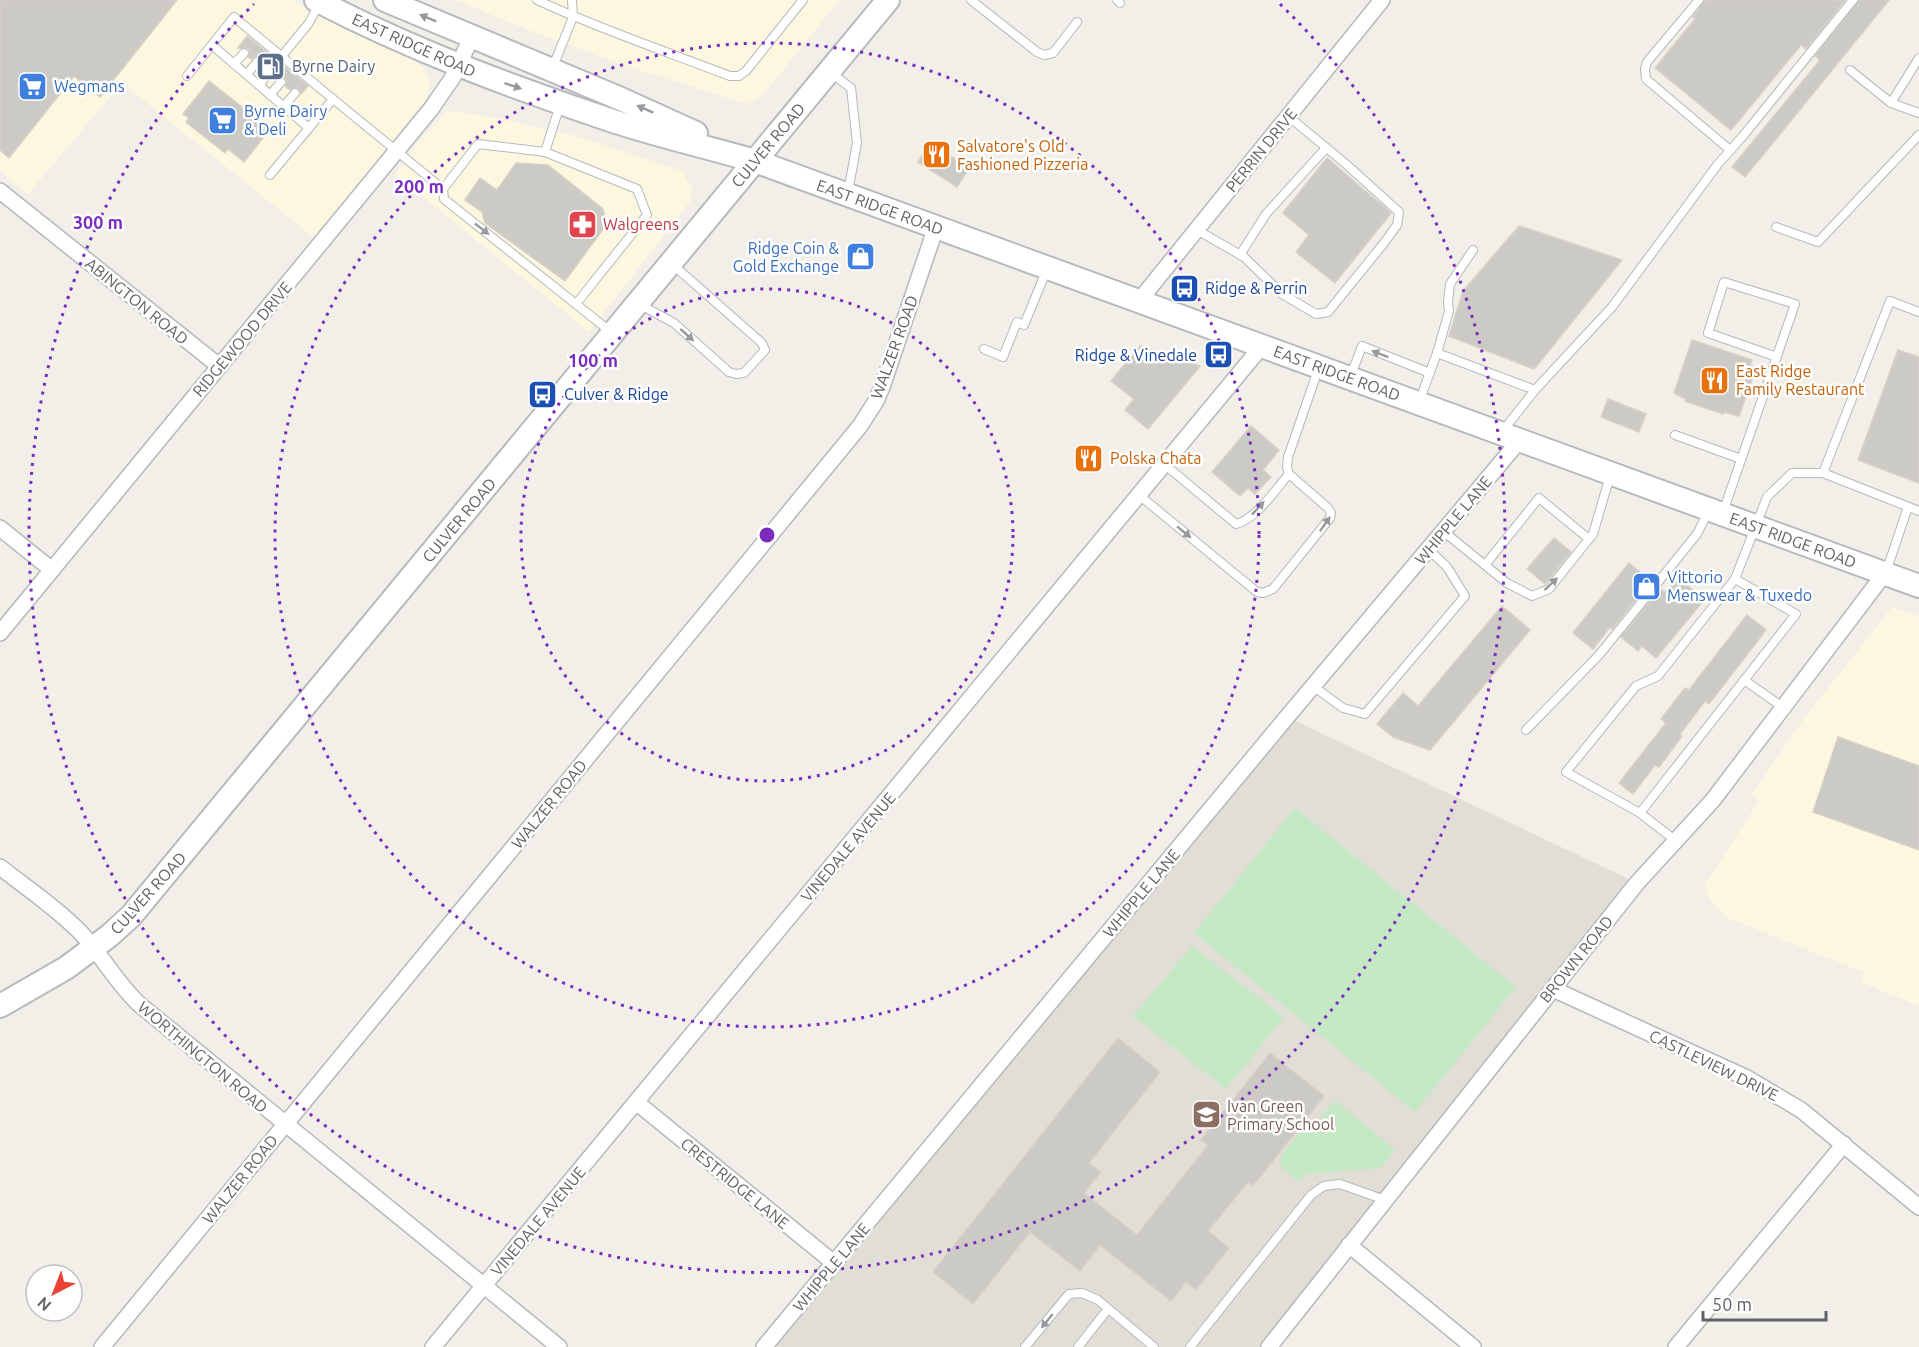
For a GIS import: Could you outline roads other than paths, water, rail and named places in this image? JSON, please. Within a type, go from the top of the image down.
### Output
[{"type":"main road","name":"EAST RIDGE ROAD","points":[[385,0],[648,111],[755,161]]},
{"type":"main road","name":"CULVER ROAD","points":[[0,1006],[94,949],[131,916],[888,0]]},
{"type":"main road","name":"EAST RIDGE ROAD","points":[[319,1],[381,32],[458,66],[610,120],[755,161],[1919,586]]},
{"type":"street","name":"PERRIN DRIVE","points":[[1139,301],[1382,0]]},
{"type":"street","name":"RIDGEWOOD DRIVE","points":[[0,633],[440,98],[472,36]]},
{"type":"street","name":"ABINGTON ROAD","points":[[0,190],[219,366]]},
{"type":"street","name":"WALZER ROAD","points":[[102,1347],[860,426],[882,387],[936,227]]},
{"type":"street","name":"VINEDALE AVENUE","points":[[433,1347],[1262,346]]},
{"type":"street","name":"WHIPPLE LANE","points":[[764,1347],[1443,531],[1511,436]]},
{"type":"street","points":[[0,528],[52,570]]},
{"type":"street","name":"BROWN ROAD","points":[[1269,1347],[1638,883],[1713,800],[1885,573]]},
{"type":"street","name":"WORTHINGTON ROAD","points":[[0,867],[65,918],[94,949],[119,984],[140,1005],[559,1347]]},
{"type":"street","name":"CASTLEVIEW DRIVE","points":[[1553,989],[1747,1078],[1801,1110],[1919,1207]]},
{"type":"street","name":"CRESTRIDGE LANE","points":[[636,1102],[834,1263]]},
{"type":"street","points":[[1676,1347],[1844,1144]]},
{"type":"street","points":[[1349,1245],[1473,1347]]},
{"type":"lane","points":[[537,0],[573,17],[730,76],[739,76],[746,70],[803,0]]},
{"type":"lane","points":[[551,70],[573,17],[572,0]]},
{"type":"lane","points":[[971,0],[1037,52],[1044,55],[1053,52],[1077,22]]},
{"type":"lane","points":[[1699,0],[1647,62],[1646,79],[1730,150]]},
{"type":"lane","points":[[1511,436],[1535,390],[1612,307],[1718,164],[1853,0]]},
{"type":"lane","points":[[281,57],[309,23],[319,1]]},
{"type":"lane","points":[[187,76],[234,17],[307,80],[443,189]]},
{"type":"lane","points":[[212,45],[309,128]]},
{"type":"lane","points":[[234,64],[244,52]]},
{"type":"lane","points":[[1891,103],[1919,58]]},
{"type":"lane","points":[[247,74],[257,62]]},
{"type":"lane","points":[[1850,70],[1891,103],[1919,113]]},
{"type":"lane","points":[[829,71],[851,88],[857,143],[847,195]]},
{"type":"lane","points":[[259,85],[270,72]]},
{"type":"lane","points":[[270,94],[280,82]]},
{"type":"lane","points":[[284,106],[295,93]]},
{"type":"lane","points":[[270,175],[333,99]]},
{"type":"lane","points":[[545,152],[561,102]]},
{"type":"lane","points":[[1197,230],[1244,257],[1282,294],[1316,314],[1328,312],[1384,243],[1397,225],[1399,212],[1288,116]]},
{"type":"lane","points":[[1776,227],[1818,242],[1919,135]]},
{"type":"lane","points":[[576,304],[647,215],[637,189],[545,152],[477,144],[443,189],[444,199],[612,333]]},
{"type":"lane","points":[[1240,255],[1266,214],[1326,148]]},
{"type":"lane","points":[[1419,403],[1449,311],[1450,284],[1473,250]]},
{"type":"lane","points":[[638,303],[674,323],[729,372],[744,373],[765,350],[762,344],[671,263]]},
{"type":"lane","points":[[984,349],[1003,357],[1017,322],[1024,325],[1047,267]]},
{"type":"lane","points":[[1527,730],[1599,655],[1716,511],[1741,459],[1777,357],[1795,304],[1724,282],[1708,333],[1777,357]]},
{"type":"lane","points":[[1823,473],[1890,301],[1919,312]]},
{"type":"lane","points":[[1351,378],[1362,346],[1430,373]]},
{"type":"lane","points":[[1437,353],[1535,390]]},
{"type":"lane","points":[[1138,495],[1257,591],[1263,593],[1273,589],[1330,518],[1331,513],[1328,508],[1289,474],[1287,467],[1319,367]]},
{"type":"lane","points":[[1675,435],[1741,459]]},
{"type":"lane","points":[[1164,464],[1236,524],[1244,522],[1253,514],[1289,474]]},
{"type":"lane","points":[[1443,531],[1507,584],[1532,596],[1549,589],[1593,534],[1611,473]]},
{"type":"lane","points":[[1677,842],[1640,813],[1566,772],[1636,686],[1658,676],[1735,579],[1767,497],[1792,473],[1823,473],[1919,511]]},
{"type":"lane","points":[[1485,565],[1539,498],[1589,539]]},
{"type":"lane","points":[[1885,573],[1908,507]]},
{"type":"lane","points":[[1313,686],[1344,708],[1365,714],[1465,596],[1446,567],[1428,549]]},
{"type":"lane","points":[[1640,813],[1796,614],[1735,579]]},
{"type":"lane","points":[[1744,680],[1784,708]]},
{"type":"lane","points":[[1190,1347],[1311,1195],[1324,1186],[1341,1184],[1385,1200]]},
{"type":"lane","points":[[1025,1347],[1069,1294],[1082,1293],[1098,1300],[1154,1347]]},
{"type":"lane","points":[[1078,1347],[1108,1309]]},
{"type":"place","name":"Byrne Dairy","points":[[271,66]]},
{"type":"place","name":"Wegmans","points":[[33,86]]},
{"type":"place","name":"Byrne Dairy & Deli","points":[[223,120]]},
{"type":"place","name":"Salvatore's Old Fashioned Pizzeria","points":[[936,155]]},
{"type":"place","name":"Walgreens","points":[[582,224]]},
{"type":"place","name":"Ridge Coin & Gold Exchange","points":[[860,257]]},
{"type":"place","name":"Ridge & Perrin","points":[[1184,288]]},
{"type":"place","name":"Ridge & Vinedale","points":[[1218,355]]},
{"type":"place","name":"East Ridge Family Restaurant","points":[[1715,380]]},
{"type":"place","name":"Culver & Ridge","points":[[543,394]]},
{"type":"place","name":"Polska Chata","points":[[1089,458]]},
{"type":"place","name":"Vittorio Menswear & Tuxedo","points":[[1646,586]]},
{"type":"place","name":"Ivan Green Primary School","points":[[1206,1115]]}]
